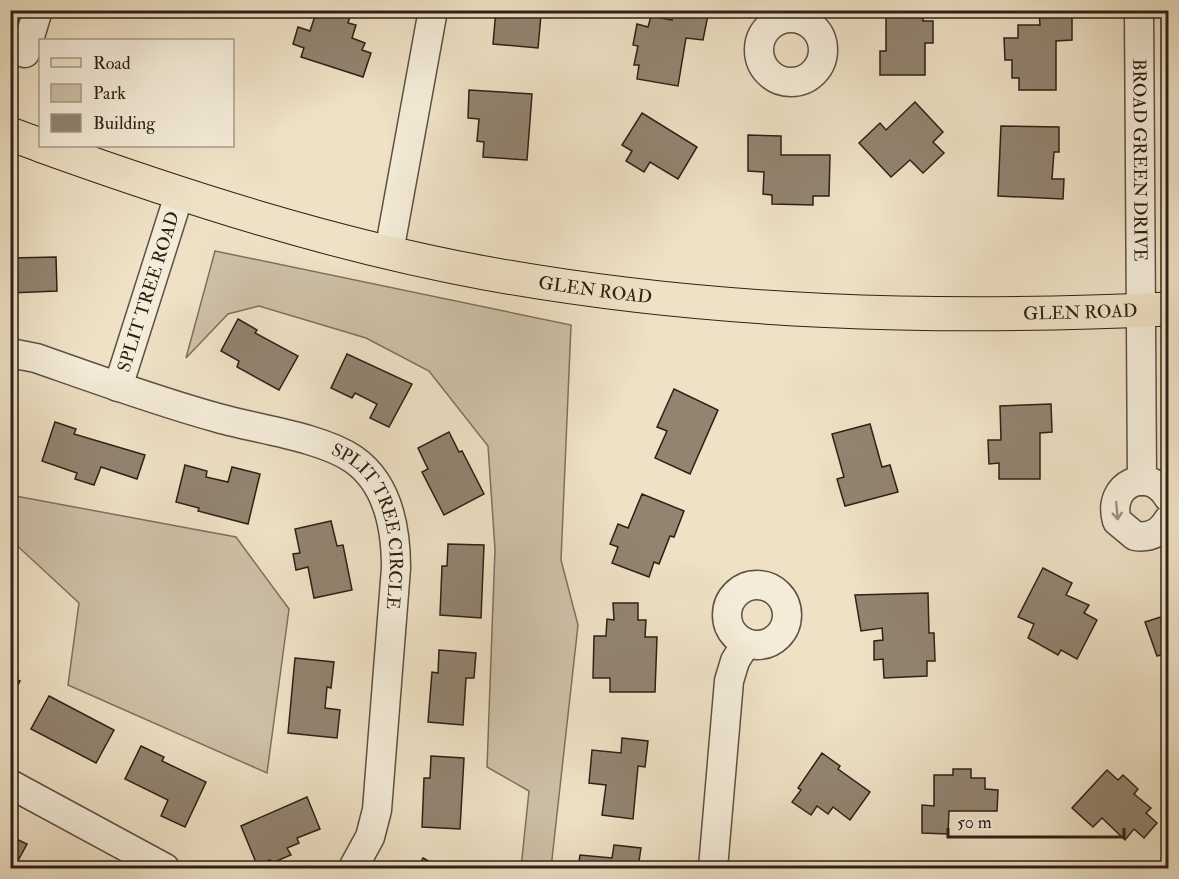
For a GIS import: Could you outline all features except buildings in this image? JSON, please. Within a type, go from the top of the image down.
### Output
[{"type":"main road","name":"GLEN ROAD","points":[[10,134],[39,144]]},
{"type":"main road","name":"GLEN ROAD","points":[[47,147],[179,195],[389,252],[484,272],[588,290],[785,310],[967,312],[1156,310]]},
{"type":"street","points":[[10,48],[25,53],[38,10]]},
{"type":"street","points":[[389,252],[433,10]]},
{"type":"street","name":"BROAD GREEN DRIVE","points":[[1140,10],[1156,310],[1142,481]]},
{"type":"street","name":"SPLIT TREE ROAD","points":[[118,387],[179,195]]},
{"type":"street","name":"SPLIT TREE CIRCLE","points":[[10,353],[36,358],[118,387],[218,418],[323,445],[353,459],[375,482],[386,502],[396,536],[396,568],[377,810],[370,837],[353,868]]},
{"type":"street","points":[[1168,497],[1157,485],[1142,481],[1127,485],[1114,505],[1117,521],[1128,533],[1143,537],[1158,532],[1168,520]]},
{"type":"street","points":[[713,868],[729,681],[735,662],[746,643]]},
{"type":"street","points":[[10,784],[165,868]]},
{"type":"green space","points":[[215,251],[571,325],[561,560],[578,625],[551,868],[521,868],[529,791],[487,767],[495,549],[488,446],[429,371],[366,338],[259,306],[228,314],[186,358]]},
{"type":"green space","points":[[10,495],[236,537],[289,609],[267,773],[68,685],[79,603],[11,540]]}]
